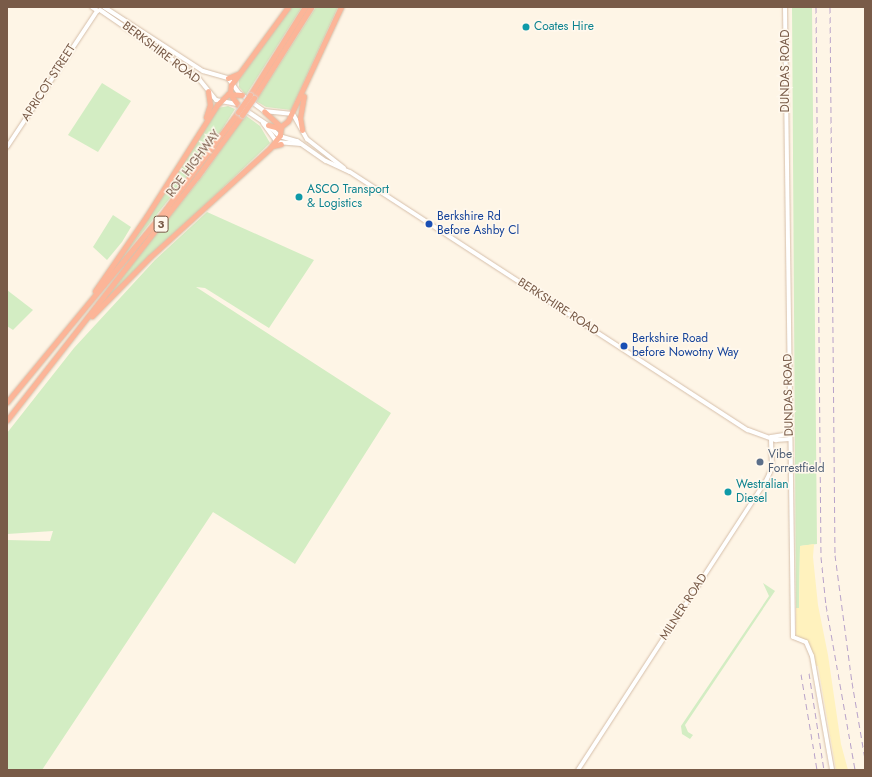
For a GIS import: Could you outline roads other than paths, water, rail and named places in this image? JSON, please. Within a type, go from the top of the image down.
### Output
[{"type":"highway","points":[[238,105],[230,94],[232,84],[288,7]]},
{"type":"highway","name":"ROE HIGHWAY","points":[[252,96],[305,7]]},
{"type":"highway","name":"ROE HIGHWAY","points":[[7,420],[197,177],[311,7]]},
{"type":"highway","points":[[77,331],[150,257],[278,142],[281,128],[293,114],[341,7]]},
{"type":"highway","points":[[228,78],[241,72]]},
{"type":"highway","points":[[302,130],[300,118],[305,88]]},
{"type":"highway","points":[[204,123],[210,106],[208,91]]},
{"type":"highway","points":[[77,317],[146,217],[204,123],[220,101],[230,94],[242,95]]},
{"type":"highway","points":[[264,111],[277,121],[281,128]]},
{"type":"highway","name":"ROE HIGHWAY","points":[[7,402],[192,176],[240,114]]},
{"type":"highway","points":[[268,125],[281,128]]},
{"type":"main road","name":"DUNDAS ROAD","points":[[785,7],[792,637],[806,642],[812,656],[832,770]]},
{"type":"main road","name":"BERKSHIRE ROAD","points":[[98,8],[200,70],[228,78]]},
{"type":"main road","name":"BERKSHIRE ROAD","points":[[98,8],[165,53],[199,79],[213,98],[238,105],[268,125],[279,136],[294,139],[326,161],[347,170]]},
{"type":"main road","name":"APRICOT STREET","points":[[7,147],[90,18],[98,8]]},
{"type":"main road","points":[[228,78],[242,95],[264,111],[293,114]]},
{"type":"main road","name":"BERKSHIRE ROAD","points":[[293,114],[302,130],[313,144],[347,170],[748,430],[771,437],[790,439]]},
{"type":"main road","name":"BERKSHIRE ROAD","points":[[260,119],[278,142]]},
{"type":"main road","points":[[278,142],[302,144]]},
{"type":"main road","name":"BERKSHIRE ROAD","points":[[771,437],[790,434]]},
{"type":"main road","name":"MILNER ROAD","points":[[578,770],[767,479],[772,468],[771,437]]},
{"type":"railway","points":[[816,7],[821,557],[826,605],[855,770]]},
{"type":"railway","points":[[830,7],[835,555],[852,682],[865,759]]},
{"type":"railway","points":[[809,673],[824,770]]},
{"type":"railway","points":[[801,674],[817,770]]},
{"type":"place","name":"Coates Hire","points":[[526,27]]},
{"type":"place","name":"ASCO Transport & Logistics","points":[[299,197]]},
{"type":"place","name":"Berkshire Rd Before Ashby Cl","points":[[429,224]]},
{"type":"place","name":"Berkshire Road before Nowotny Way","points":[[624,346]]},
{"type":"place","name":"Vibe Forrestfield","points":[[760,462]]},
{"type":"place","name":"Westralian Diesel","points":[[728,492]]}]
